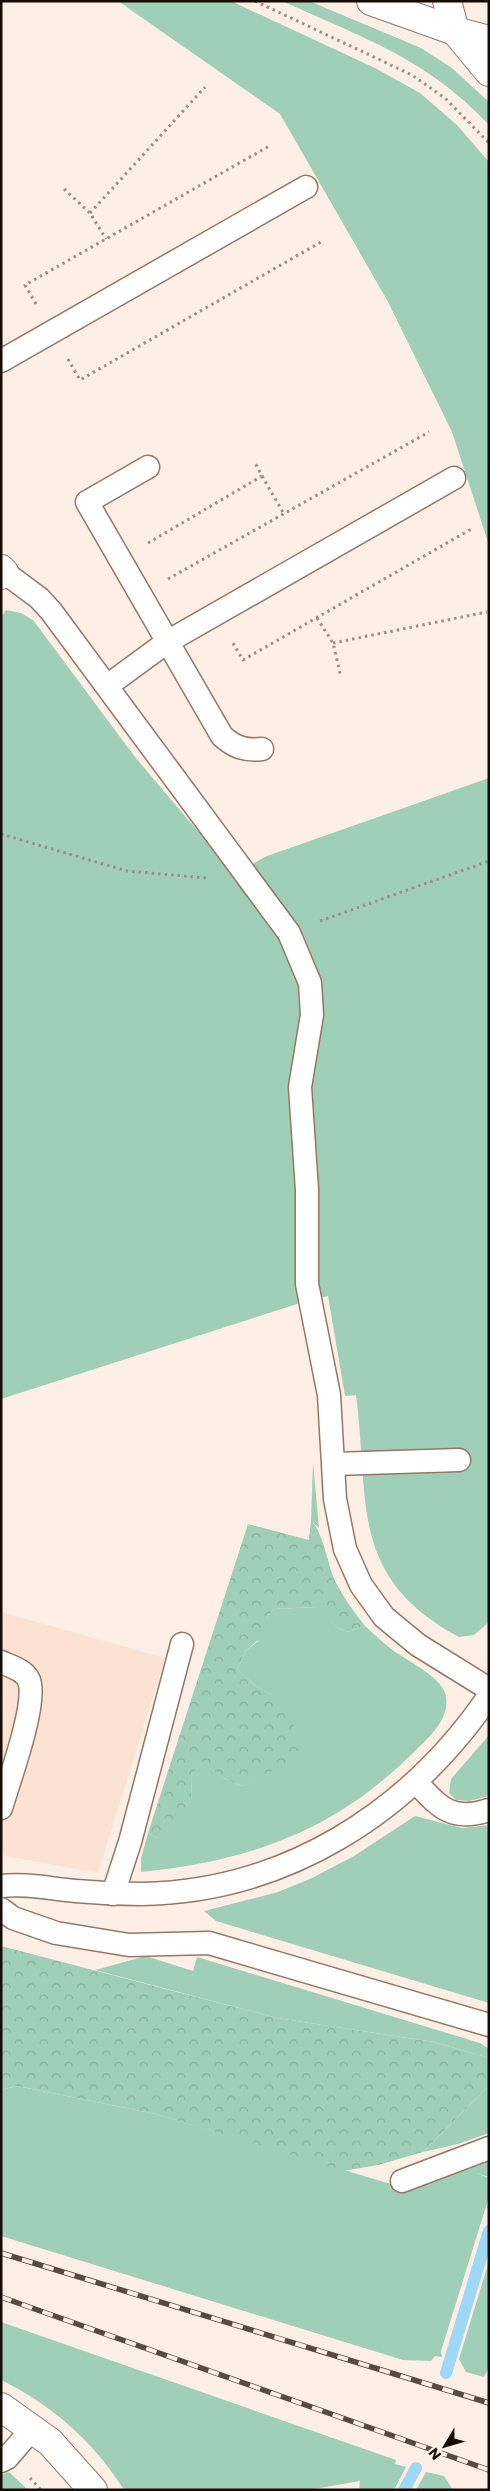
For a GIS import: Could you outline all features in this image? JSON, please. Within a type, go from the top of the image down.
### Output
[{"type":"street","points":[[371,1],[455,31],[489,40]]},
{"type":"street","points":[[447,1],[455,31],[489,72]]},
{"type":"street","points":[[1,2407],[32,2428],[66,2458],[93,2490]]},
{"type":"lane","points":[[3,357],[306,187]]},
{"type":"lane","points":[[148,467],[87,502],[222,736],[235,746],[244,749],[262,749]]},
{"type":"lane","points":[[107,686],[167,642],[454,478]]},
{"type":"lane","points":[[2,572],[40,598],[51,611],[289,933],[310,982],[312,1015],[300,1087],[307,1190],[307,1284],[329,1395],[335,1499],[344,1549],[371,1601],[384,1617],[418,1645],[489,1689]]},
{"type":"lane","points":[[334,1464],[458,1460]]},
{"type":"lane","points":[[112,1894],[130,1842],[182,1644]]},
{"type":"lane","points":[[1,1662],[23,1671],[30,1683],[30,1710],[1,1808]]},
{"type":"lane","points":[[1,1886],[32,1885],[112,1894],[143,1894],[201,1888],[247,1878],[285,1866],[354,1831],[416,1782],[465,1729],[489,1696]]},
{"type":"lane","points":[[416,1782],[438,1805],[449,1812],[467,1815],[489,1810]]},
{"type":"lane","points":[[1,1909],[13,1918],[56,1933],[129,1945],[209,1943],[489,2025]]},
{"type":"lane","points":[[402,2181],[489,2148]]},
{"type":"lane","points":[[1,2461],[7,2458],[32,2428]]},
{"type":"path","points":[[255,1],[412,75],[446,99],[489,143]]},
{"type":"path","points":[[90,213],[205,87]]},
{"type":"path","points":[[64,189],[90,213],[106,239]]},
{"type":"path","points":[[140,596],[429,432]]},
{"type":"path","points":[[254,463],[284,514]]},
{"type":"path","points":[[149,552],[146,544],[262,476]]},
{"type":"path","points":[[216,614],[243,660],[472,528]]},
{"type":"path","points":[[333,643],[487,612]]},
{"type":"path","points":[[316,618],[333,643],[341,677]]},
{"type":"path","points":[[1,834],[126,871],[252,882]]},
{"type":"path","points":[[311,924],[489,861]]},
{"type":"shaded area","points":[[1,1612],[165,1658],[98,1873],[1,1855]]},
{"type":"green space","points":[[118,1],[231,1],[375,68],[420,93],[457,125],[489,162],[489,545],[452,432],[387,300],[280,114]]},
{"type":"green space","points":[[282,1],[309,1],[421,48],[452,68],[489,102],[489,125],[466,102],[418,66],[366,39]]},
{"type":"green space","points":[[6,610],[21,613],[33,620],[135,757],[234,874],[267,856],[489,778],[489,1622],[474,1635],[459,1637],[423,1614],[398,1589],[381,1562],[371,1533],[365,1502],[356,1395],[345,1396],[328,1296],[297,1304],[1,1399],[1,617]]},
{"type":"green space","points":[[313,1463],[319,1528],[311,1521]]},
{"type":"green space","points":[[311,1521],[319,1533],[336,1583],[349,1605],[365,1626],[348,1632],[338,1628],[316,1607],[274,1609],[266,1618],[270,1629],[246,1651],[237,1669],[254,1685],[272,1695],[288,1715],[301,1737],[296,1759],[242,1786],[223,1778],[201,1761],[192,1776],[191,1801],[170,1829],[157,1838],[148,1833],[248,1524],[309,1540]]},
{"type":"green space","points":[[317,1607],[338,1628],[348,1632],[365,1626],[390,1648],[436,1680],[445,1693],[446,1709],[435,1731],[387,1776],[356,1800],[325,1820],[292,1836],[257,1849],[221,1859],[182,1867],[141,1872],[141,1858],[148,1833],[157,1838],[191,1801],[192,1776],[201,1760],[223,1778],[242,1786],[262,1775],[272,1695],[254,1685],[237,1669],[246,1651],[258,1641],[266,1618],[274,1609]]},
{"type":"green space","points":[[489,1735],[489,1796],[469,1801],[456,1800],[449,1793],[451,1779]]},
{"type":"green space","points":[[415,1816],[462,1828],[489,1825],[489,2003],[216,1921],[204,1911],[278,1892],[312,1878],[354,1856]]},
{"type":"green space","points":[[1,1946],[277,2018],[434,2042],[489,2058],[489,2086],[423,2152],[378,2165],[343,2171],[156,2114],[17,2086],[1,2090]]},
{"type":"green space","points":[[146,1956],[193,1971],[197,1957],[480,2043],[489,2049],[489,2058],[434,2042],[277,2018],[95,1970]]},
{"type":"green space","points":[[17,2086],[156,2114],[411,2190],[489,2160],[489,2177],[476,2173],[489,2178],[489,2197],[441,2351],[442,2357],[435,2356],[431,2361],[403,2360],[1,2236],[1,2090]]},
{"type":"green space","points":[[489,2086],[489,2133],[458,2144],[423,2152]]},
{"type":"green space","points":[[489,2261],[489,2367],[484,2377],[466,2372],[459,2359]]},
{"type":"green space","points":[[1,2322],[396,2460],[395,2464],[406,2467],[394,2490],[359,2490],[360,2481],[308,2490],[124,2490],[100,2456],[70,2426],[37,2401],[1,2380]]},
{"type":"green space","points":[[9,2472],[28,2490],[1,2490],[1,2475]]},
{"type":"green space","points":[[426,2472],[444,2476],[453,2490],[416,2490]]},
{"type":"waterway","points":[[446,2373],[489,2231]]},
{"type":"waterway","points":[[404,2490],[416,2468]]},
{"type":"railway","points":[[1,2253],[489,2403]]},
{"type":"railway","points":[[1,2297],[489,2470]]}]
